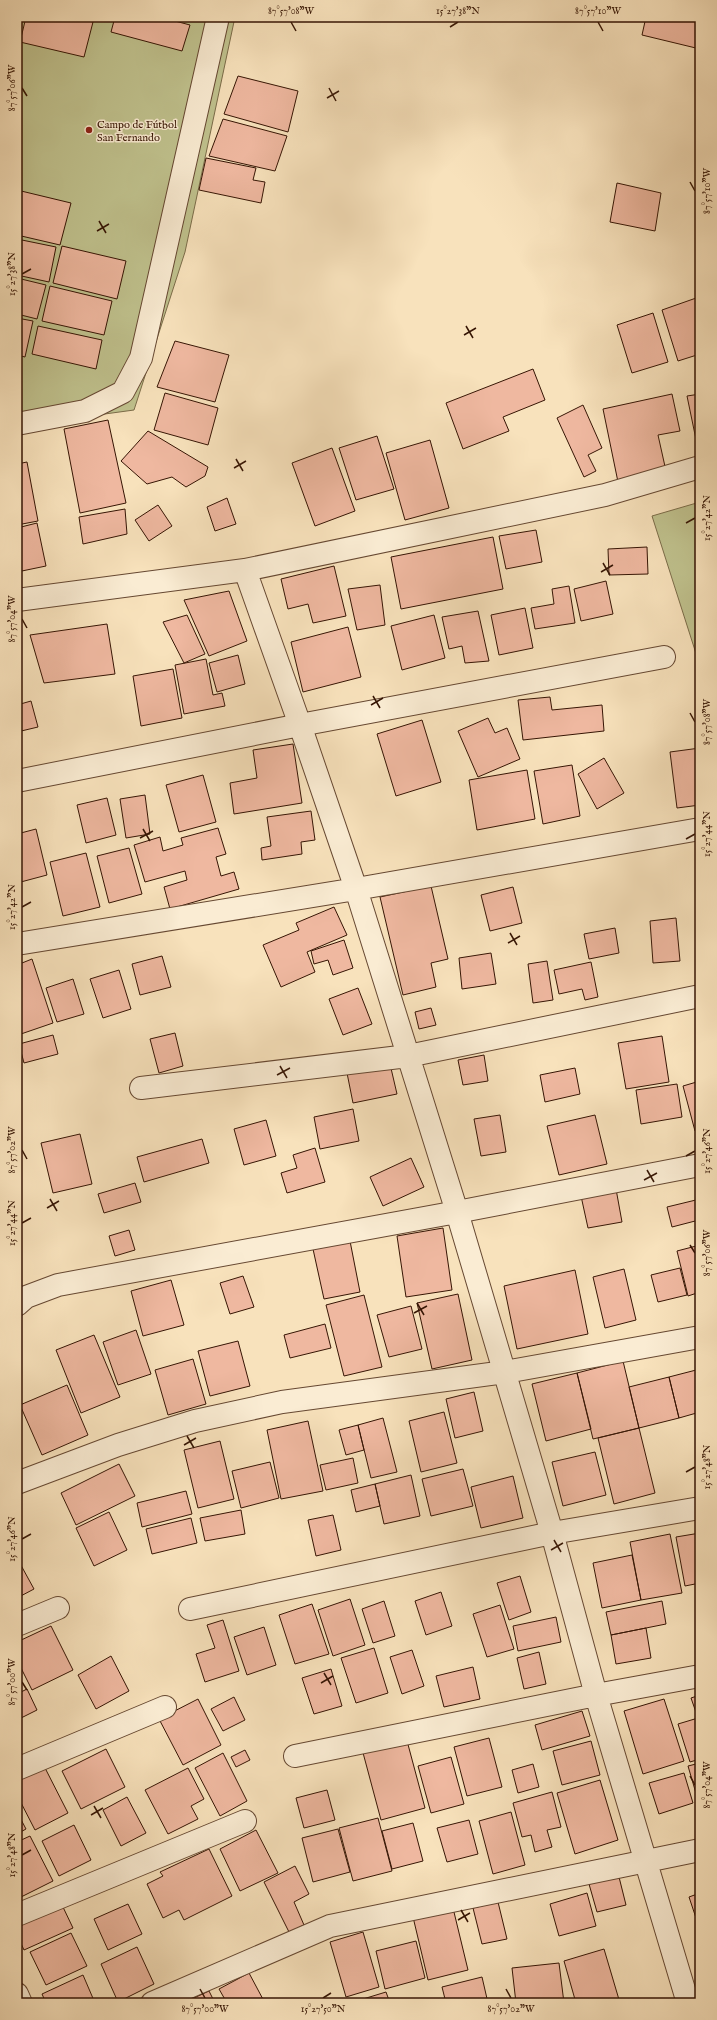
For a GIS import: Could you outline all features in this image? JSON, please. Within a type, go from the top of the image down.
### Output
[{"type":"street","points":[[17,424],[85,411],[123,392],[141,358],[218,17]]},
{"type":"street","points":[[17,600],[245,570],[605,495],[700,467]]},
{"type":"street","points":[[245,570],[356,889],[457,1212],[552,1533],[596,1695],[688,2003]]},
{"type":"street","points":[[17,781],[664,658]]},
{"type":"street","points":[[17,944],[356,889],[700,829]]},
{"type":"street","points":[[140,1088],[408,1056],[700,996]]},
{"type":"street","points":[[17,1305],[26,1297],[58,1285],[457,1212],[700,1165]]},
{"type":"street","points":[[17,1483],[118,1445],[195,1421],[282,1402],[505,1372],[700,1337]]},
{"type":"street","points":[[190,1610],[552,1533],[700,1508]]},
{"type":"street","points":[[17,1625],[58,1608]]},
{"type":"street","points":[[295,1756],[596,1695],[700,1676]]},
{"type":"street","points":[[17,1769],[165,1707]]},
{"type":"street","points":[[17,1915],[245,1821]]},
{"type":"street","points":[[152,2003],[330,1926],[700,1850]]},
{"type":"street","points":[[17,1994],[21,2003]]},
{"type":"green space","points":[[17,17],[235,17],[185,252],[134,410],[17,426]]},
{"type":"green space","points":[[700,502],[700,666],[652,516]]},
{"type":"building","points":[[26,17],[73,17],[93,22],[84,57],[20,42]]},
{"type":"building","points":[[115,17],[176,17],[175,21],[190,25],[182,51],[111,32]]},
{"type":"building","points":[[646,17],[697,17],[697,19],[700,20],[700,49],[642,35]]},
{"type":"building","points":[[238,76],[298,91],[288,132],[224,114]]},
{"type":"building","points":[[223,119],[287,136],[275,171],[209,156]]},
{"type":"building","points":[[206,158],[256,168],[253,180],[265,182],[261,203],[199,190]]},
{"type":"building","points":[[617,183],[661,193],[655,231],[610,222]]},
{"type":"building","points":[[17,190],[71,203],[60,245],[17,235]]},
{"type":"building","points":[[17,239],[56,247],[49,282],[17,275]]},
{"type":"building","points":[[62,246],[126,261],[117,299],[53,283]]},
{"type":"building","points":[[17,278],[46,285],[37,319],[17,314]]},
{"type":"building","points":[[50,286],[112,301],[104,335],[42,321]]},
{"type":"building","points":[[699,297],[700,354],[678,361],[662,310]]},
{"type":"building","points":[[653,313],[668,362],[632,373],[617,325]]},
{"type":"building","points":[[17,318],[33,321],[25,357],[17,355]]},
{"type":"building","points":[[38,326],[102,340],[96,369],[32,354]]},
{"type":"building","points":[[175,341],[229,355],[215,402],[157,387]]},
{"type":"building","points":[[533,369],[545,400],[503,417],[509,431],[463,449],[446,403]]},
{"type":"building","points":[[165,393],[218,408],[208,445],[154,430]]},
{"type":"building","points":[[672,394],[680,431],[658,435],[666,471],[618,482],[603,409]]},
{"type":"building","points":[[700,394],[700,454],[699,454],[687,396]]},
{"type":"building","points":[[583,405],[602,448],[588,455],[596,471],[584,477],[557,418]]},
{"type":"building","points":[[108,420],[126,503],[80,513],[64,429]]},
{"type":"building","points":[[148,431],[208,467],[205,476],[186,487],[172,477],[147,484],[121,461]]},
{"type":"building","points":[[377,436],[394,489],[356,500],[339,448]]},
{"type":"building","points":[[430,440],[449,508],[405,520],[386,453]]},
{"type":"building","points":[[332,448],[355,511],[315,526],[292,463]]},
{"type":"building","points":[[27,462],[38,521],[17,525],[17,464]]},
{"type":"building","points":[[227,498],[236,524],[215,531],[207,507]]},
{"type":"building","points":[[158,505],[172,526],[149,541],[135,520]]},
{"type":"building","points":[[125,509],[127,534],[83,544],[79,517]]},
{"type":"building","points":[[37,523],[46,566],[17,572],[17,528]]},
{"type":"building","points":[[536,530],[542,562],[506,569],[499,536]]},
{"type":"building","points":[[493,537],[503,589],[401,609],[391,557]]},
{"type":"building","points":[[647,547],[648,574],[609,575],[608,549]]},
{"type":"building","points":[[334,566],[346,616],[313,623],[308,604],[288,609],[281,579]]},
{"type":"building","points":[[606,581],[613,614],[581,621],[574,589]]},
{"type":"building","points":[[380,585],[385,625],[357,630],[348,589]]},
{"type":"building","points":[[569,586],[575,623],[535,629],[531,608],[554,604],[552,589]]},
{"type":"building","points":[[229,591],[247,641],[209,656],[184,600]]},
{"type":"building","points":[[525,608],[533,648],[499,655],[491,615]]},
{"type":"building","points":[[478,611],[489,661],[465,663],[462,646],[449,649],[442,617]]},
{"type":"building","points":[[187,615],[205,654],[184,663],[163,622]]},
{"type":"building","points":[[434,615],[445,658],[402,670],[391,626]]},
{"type":"building","points":[[107,624],[115,674],[44,683],[30,635]]},
{"type":"building","points":[[348,627],[361,677],[303,692],[291,642]]},
{"type":"building","points":[[238,655],[245,684],[217,692],[209,663]]},
{"type":"building","points":[[206,659],[213,695],[222,693],[225,706],[184,714],[175,665]]},
{"type":"building","points":[[173,669],[182,718],[141,726],[133,676]]},
{"type":"building","points":[[550,697],[552,710],[602,705],[604,731],[523,740],[518,700]]},
{"type":"building","points":[[31,701],[38,727],[17,732],[17,705]]},
{"type":"building","points":[[488,718],[495,733],[507,728],[520,759],[478,777],[458,731]]},
{"type":"building","points":[[422,720],[441,782],[396,796],[377,734]]},
{"type":"building","points":[[293,744],[302,803],[234,814],[230,783],[257,778],[253,750]]},
{"type":"building","points":[[700,748],[700,805],[677,808],[670,752]]},
{"type":"building","points":[[604,758],[624,793],[597,809],[578,774]]},
{"type":"building","points":[[572,765],[580,816],[543,824],[534,771]]},
{"type":"building","points":[[527,770],[535,819],[477,830],[469,780]]},
{"type":"building","points":[[203,775],[216,822],[179,832],[166,785]]},
{"type":"building","points":[[145,795],[150,834],[126,838],[120,799]]},
{"type":"building","points":[[107,798],[116,835],[86,843],[77,805]]},
{"type":"building","points":[[311,811],[315,840],[301,842],[302,854],[262,860],[261,848],[271,846],[267,817]]},
{"type":"building","points":[[218,828],[226,854],[216,857],[221,876],[234,872],[239,889],[170,909],[164,887],[187,880],[185,871],[145,882],[134,845],[160,837],[163,851],[183,845],[181,838]]},
{"type":"building","points":[[36,829],[47,875],[17,883],[17,834]]},
{"type":"building","points":[[129,848],[142,894],[109,903],[97,856]]},
{"type":"building","points":[[86,853],[100,907],[63,916],[50,862]]},
{"type":"building","points":[[431,886],[448,959],[431,963],[436,987],[403,995],[380,897]]},
{"type":"building","points":[[513,887],[522,923],[490,931],[481,895]]},
{"type":"building","points":[[334,907],[347,935],[307,952],[315,972],[281,987],[263,945],[299,930],[296,923]]},
{"type":"building","points":[[676,918],[680,961],[653,963],[650,921]]},
{"type":"building","points":[[615,928],[619,953],[589,959],[584,934]]},
{"type":"building","points":[[344,940],[353,968],[333,975],[328,960],[314,964],[311,951]]},
{"type":"building","points":[[491,953],[496,984],[462,989],[459,958]]},
{"type":"building","points":[[162,956],[171,987],[140,995],[132,964]]},
{"type":"building","points":[[32,959],[53,1023],[18,1035],[17,965]]},
{"type":"building","points":[[547,961],[553,1000],[533,1003],[528,964]]},
{"type":"building","points":[[591,962],[598,997],[585,1000],[582,989],[559,994],[554,970]]},
{"type":"building","points":[[119,970],[131,1009],[103,1018],[90,979]]},
{"type":"building","points":[[73,979],[84,1014],[57,1022],[46,988]]},
{"type":"building","points":[[358,988],[372,1024],[343,1035],[329,999]]},
{"type":"building","points":[[431,1008],[436,1025],[419,1029],[415,1012]]},
{"type":"building","points":[[175,1033],[183,1066],[159,1073],[150,1039]]},
{"type":"building","points":[[53,1035],[58,1054],[24,1063],[19,1044]]},
{"type":"building","points":[[662,1036],[669,1082],[626,1089],[618,1043]]},
{"type":"building","points":[[484,1055],[488,1081],[463,1085],[458,1060]]},
{"type":"building","points":[[390,1064],[397,1094],[353,1103],[347,1073]]},
{"type":"building","points":[[575,1068],[580,1094],[545,1102],[540,1075]]},
{"type":"building","points":[[700,1081],[700,1129],[695,1131],[683,1086]]},
{"type":"building","points":[[677,1084],[682,1117],[641,1124],[636,1090]]},
{"type":"building","points":[[353,1109],[359,1141],[320,1149],[314,1117]]},
{"type":"building","points":[[500,1115],[506,1152],[481,1156],[474,1119]]},
{"type":"building","points":[[595,1115],[607,1164],[559,1175],[547,1126]]},
{"type":"building","points":[[266,1120],[276,1156],[244,1165],[234,1129]]},
{"type":"building","points":[[80,1134],[92,1184],[53,1193],[41,1143]]},
{"type":"building","points":[[202,1139],[209,1163],[144,1182],[137,1157]]},
{"type":"building","points":[[315,1148],[325,1182],[287,1193],[281,1173],[297,1168],[293,1155]]},
{"type":"building","points":[[411,1158],[424,1187],[383,1206],[370,1177]]},
{"type":"building","points":[[135,1183],[141,1202],[104,1213],[98,1194]]},
{"type":"building","points":[[616,1189],[622,1222],[588,1228],[581,1196]]},
{"type":"building","points":[[700,1199],[700,1223],[699,1220],[672,1227],[667,1207]]},
{"type":"building","points":[[443,1228],[452,1290],[406,1297],[397,1236]]},
{"type":"building","points":[[129,1230],[135,1250],[115,1256],[109,1236]]},
{"type":"building","points":[[350,1241],[360,1292],[324,1299],[313,1249]]},
{"type":"building","points":[[700,1245],[700,1292],[688,1296],[677,1251]]},
{"type":"building","points":[[680,1268],[687,1295],[658,1302],[651,1275]]},
{"type":"building","points":[[624,1269],[636,1320],[605,1328],[593,1277]]},
{"type":"building","points":[[575,1270],[588,1334],[517,1349],[504,1286]]},
{"type":"building","points":[[243,1276],[254,1307],[230,1314],[220,1283]]},
{"type":"building","points":[[171,1280],[184,1325],[143,1336],[131,1291]]},
{"type":"building","points":[[458,1294],[472,1360],[432,1369],[417,1303]]},
{"type":"building","points":[[364,1295],[382,1367],[344,1376],[326,1305]]},
{"type":"building","points":[[411,1306],[422,1349],[389,1357],[377,1315]]},
{"type":"building","points":[[325,1324],[331,1348],[290,1358],[284,1335]]},
{"type":"building","points":[[136,1330],[151,1374],[118,1385],[103,1342]]},
{"type":"building","points":[[94,1335],[120,1397],[81,1413],[56,1350]]},
{"type":"building","points":[[238,1341],[250,1386],[210,1396],[198,1351]]},
{"type":"building","points":[[193,1359],[206,1404],[168,1415],[155,1370]]},
{"type":"building","points":[[623,1361],[639,1428],[593,1439],[577,1373]]},
{"type":"building","points":[[700,1369],[700,1412],[679,1418],[669,1377]]},
{"type":"building","points":[[577,1373],[591,1429],[546,1441],[532,1384]]},
{"type":"building","points":[[669,1377],[679,1418],[639,1428],[629,1387]]},
{"type":"building","points":[[67,1385],[88,1435],[42,1455],[20,1405]]},
{"type":"building","points":[[474,1392],[483,1431],[455,1438],[446,1399]]},
{"type":"building","points":[[444,1412],[457,1463],[421,1472],[409,1421]]},
{"type":"building","points":[[383,1418],[397,1472],[371,1478],[358,1425]]},
{"type":"building","points":[[308,1421],[323,1491],[281,1499],[267,1430]]},
{"type":"building","points":[[358,1425],[364,1450],[346,1455],[339,1430]]},
{"type":"building","points":[[639,1428],[655,1493],[614,1504],[598,1438]]},
{"type":"building","points":[[220,1441],[234,1499],[198,1508],[184,1450]]},
{"type":"building","points":[[595,1452],[606,1495],[563,1506],[552,1462]]},
{"type":"building","points":[[353,1458],[358,1483],[326,1490],[320,1465]]},
{"type":"building","points":[[270,1462],[279,1498],[241,1508],[232,1471]]},
{"type":"building","points":[[119,1464],[135,1496],[76,1525],[61,1493]]},
{"type":"building","points":[[463,1469],[473,1506],[431,1516],[422,1479]]},
{"type":"building","points":[[411,1475],[420,1516],[384,1524],[375,1484]]},
{"type":"building","points":[[513,1476],[523,1518],[481,1528],[471,1487]]},
{"type":"building","points":[[375,1484],[380,1506],[356,1512],[351,1490]]},
{"type":"building","points":[[186,1491],[192,1514],[142,1527],[137,1503]]},
{"type":"building","points":[[241,1510],[245,1534],[205,1541],[200,1518]]},
{"type":"building","points":[[109,1512],[127,1550],[94,1566],[76,1528]]},
{"type":"building","points":[[333,1515],[341,1550],[316,1556],[308,1520]]},
{"type":"building","points":[[191,1518],[197,1543],[152,1554],[146,1529]]},
{"type":"building","points":[[700,1533],[700,1583],[685,1586],[676,1537]]},
{"type":"building","points":[[670,1534],[682,1593],[641,1600],[630,1542]]},
{"type":"building","points":[[632,1555],[641,1600],[602,1608],[593,1563]]},
{"type":"building","points":[[17,1558],[34,1589],[17,1598]]},
{"type":"building","points":[[520,1576],[531,1612],[509,1620],[497,1583]]},
{"type":"building","points":[[441,1592],[452,1626],[426,1635],[415,1601]]},
{"type":"building","points":[[350,1599],[365,1645],[333,1656],[318,1610]]},
{"type":"building","points":[[384,1601],[395,1636],[373,1643],[362,1609]]},
{"type":"building","points":[[662,1601],[666,1624],[611,1635],[606,1612]]},
{"type":"building","points":[[312,1604],[329,1654],[295,1664],[279,1615]]},
{"type":"building","points":[[500,1605],[514,1649],[487,1657],[473,1614]]},
{"type":"building","points":[[700,1605],[700,1623],[697,1606]]},
{"type":"building","points":[[556,1617],[561,1642],[518,1651],[513,1626]]},
{"type":"building","points":[[223,1620],[239,1671],[205,1682],[196,1654],[215,1648],[207,1625]]},
{"type":"building","points":[[51,1626],[73,1670],[32,1690],[17,1660],[17,1642]]},
{"type":"building","points":[[264,1627],[276,1665],[247,1675],[234,1637]]},
{"type":"building","points":[[646,1628],[651,1658],[616,1664],[611,1635]]},
{"type":"building","points":[[374,1648],[388,1693],[356,1703],[341,1658]]},
{"type":"building","points":[[412,1650],[424,1686],[402,1694],[390,1657]]},
{"type":"building","points":[[539,1652],[546,1684],[524,1689],[517,1658]]},
{"type":"building","points":[[111,1656],[129,1691],[96,1709],[78,1675]]},
{"type":"building","points":[[473,1667],[480,1699],[444,1707],[436,1676]]},
{"type":"building","points":[[331,1669],[342,1706],[314,1714],[302,1678]]},
{"type":"building","points":[[27,1689],[37,1710],[17,1720],[17,1694]]},
{"type":"building","points":[[700,1695],[700,1759],[690,1762],[678,1724],[698,1718],[691,1698]]},
{"type":"building","points":[[234,1697],[245,1720],[223,1731],[211,1709]]},
{"type":"building","points":[[198,1699],[221,1745],[183,1765],[159,1719]]},
{"type":"building","points":[[664,1699],[684,1761],[643,1774],[624,1711]]},
{"type":"building","points":[[582,1711],[590,1736],[542,1750],[535,1725]]},
{"type":"building","points":[[406,1737],[425,1808],[381,1820],[362,1749]]},
{"type":"building","points":[[489,1738],[502,1787],[467,1796],[454,1747]]},
{"type":"building","points":[[591,1741],[600,1775],[562,1785],[553,1751]]},
{"type":"building","points":[[106,1749],[125,1787],[81,1809],[62,1771]]},
{"type":"building","points":[[245,1750],[250,1760],[236,1767],[231,1757]]},
{"type":"building","points":[[223,1753],[247,1801],[220,1816],[195,1768]]},
{"type":"building","points":[[451,1757],[464,1804],[431,1813],[418,1766]]},
{"type":"building","points":[[700,1763],[700,1807],[688,1766]]},
{"type":"building","points":[[43,1764],[68,1813],[35,1830],[17,1795],[17,1778]]},
{"type":"building","points":[[533,1764],[539,1787],[518,1793],[512,1770]]},
{"type":"building","points":[[188,1768],[204,1799],[191,1806],[198,1819],[168,1834],[145,1790]]},
{"type":"building","points":[[684,1773],[693,1803],[659,1814],[649,1783]]},
{"type":"building","points":[[600,1780],[618,1840],[575,1854],[557,1793]]},
{"type":"building","points":[[327,1790],[335,1820],[304,1828],[296,1798]]},
{"type":"building","points":[[552,1792],[561,1827],[547,1830],[552,1847],[535,1852],[531,1835],[522,1837],[513,1803]]},
{"type":"building","points":[[127,1797],[146,1833],[121,1846],[103,1810]]},
{"type":"building","points":[[17,1812],[26,1829],[17,1834]]},
{"type":"building","points":[[511,1812],[525,1865],[493,1874],[479,1821]]},
{"type":"building","points":[[378,1818],[392,1871],[353,1881],[339,1828]]},
{"type":"building","points":[[469,1820],[478,1854],[447,1862],[437,1828]]},
{"type":"building","points":[[413,1823],[423,1861],[392,1869],[382,1831]]},
{"type":"building","points":[[74,1825],[91,1860],[59,1876],[42,1841]]},
{"type":"building","points":[[338,1829],[350,1872],[313,1882],[302,1838]]},
{"type":"building","points":[[256,1830],[278,1873],[240,1891],[220,1849]]},
{"type":"building","points":[[30,1836],[53,1881],[17,1899],[17,1842]]},
{"type":"building","points":[[209,1849],[232,1896],[184,1920],[179,1910],[163,1918],[147,1884],[163,1876],[160,1872]]},
{"type":"building","points":[[295,1866],[309,1894],[294,1902],[304,1925],[289,1932],[264,1882]]},
{"type":"building","points":[[619,1877],[626,1905],[597,1912],[589,1884]]},
{"type":"building","points":[[587,1893],[596,1926],[559,1936],[550,1904]]},
{"type":"building","points":[[700,1893],[700,1930],[689,1897]]},
{"type":"building","points":[[498,1902],[507,1939],[482,1944],[473,1908]]},
{"type":"building","points":[[128,1904],[142,1934],[108,1950],[94,1919]]},
{"type":"building","points":[[62,1905],[73,1928],[24,1950],[17,1935],[17,1926]]},
{"type":"building","points":[[453,1908],[468,1970],[428,1980],[413,1917]]},
{"type":"building","points":[[363,1932],[379,1987],[346,1997],[330,1942]]},
{"type":"building","points":[[71,1933],[87,1966],[46,1985],[30,1952]]},
{"type":"building","points":[[416,1941],[425,1978],[385,1989],[376,1951]]},
{"type":"building","points":[[137,1947],[154,1984],[118,2002],[101,1964]]},
{"type":"building","points":[[604,1949],[620,2003],[576,2003],[564,1961]]},
{"type":"building","points":[[559,1963],[564,2003],[516,2003],[512,1968]]},
{"type":"building","points":[[249,1973],[265,2003],[227,2003],[219,1989]]},
{"type":"building","points":[[83,1975],[95,2003],[46,2003],[42,1994]]},
{"type":"building","points":[[482,1977],[488,2003],[446,2003],[442,1987]]},
{"type":"building","points":[[209,1991],[215,2003],[183,2003]]},
{"type":"building","points":[[386,1992],[390,2003],[350,2003]]},
{"type":"place","name":"Campo de Fútbol San Fernando","points":[[89,130]]}]
